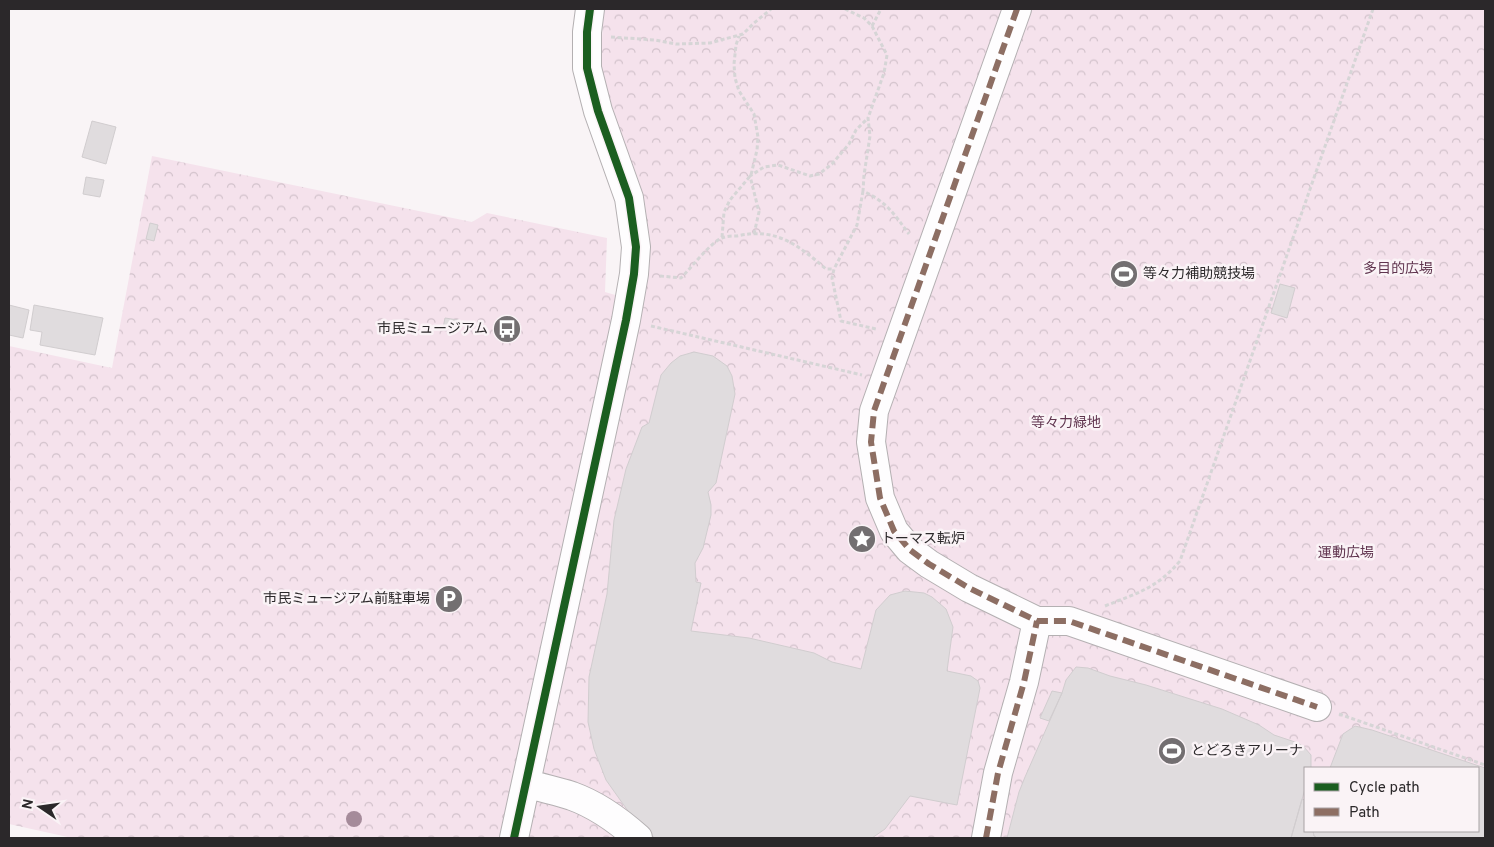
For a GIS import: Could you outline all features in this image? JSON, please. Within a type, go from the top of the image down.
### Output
[{"type":"street","points":[[514,838],[626,320],[634,274],[636,247],[629,198],[598,111],[587,68],[587,32],[590,9]]},
{"type":"street","points":[[1017,9],[874,411],[871,442],[880,498],[894,531],[910,550],[928,564],[969,588],[1037,621],[1069,621],[1317,706]]},
{"type":"street","points":[[986,838],[998,774],[1024,682],[1037,621]]},
{"type":"street","points":[[526,783],[572,796],[621,823],[638,838]]},
{"type":"path","points":[[610,37],[691,45],[710,43],[743,34],[771,9]]},
{"type":"path","points":[[722,237],[724,212],[730,200],[750,176],[764,167],[778,165],[810,176],[819,174],[849,144],[856,130],[868,118],[884,73],[887,55],[872,26],[864,18],[845,9]]},
{"type":"path","points":[[872,26],[881,9]]},
{"type":"path","points":[[1069,621],[1152,587],[1170,573],[1180,562],[1373,9]]},
{"type":"path","points":[[739,36],[734,64],[735,78],[739,91],[754,114],[758,137],[758,150],[750,176],[759,212],[754,234]]},
{"type":"path","points":[[868,118],[870,136],[858,225],[834,269],[832,278],[841,321],[901,336]]},
{"type":"path","points":[[863,191],[876,196],[884,202],[917,241],[933,245]]},
{"type":"path","points":[[660,276],[681,278],[722,237],[747,233],[787,239],[826,269],[834,269]]},
{"type":"path","points":[[626,320],[884,380]]},
{"type":"path","points":[[1317,706],[1485,765]]},
{"type":"green space","name":"等々力緑地","points":[[604,9],[1485,9],[1485,838],[72,838],[9,824],[9,346],[112,368],[152,156],[472,222],[487,213],[607,238],[605,292],[642,303],[600,67]]},
{"type":"building","points":[[92,121],[116,127],[106,164],[82,157]]},
{"type":"building","points":[[86,177],[104,180],[100,197],[83,194]]},
{"type":"building","points":[[150,223],[158,225],[154,241],[146,239]]},
{"type":"building","points":[[1280,284],[1295,288],[1287,318],[1271,313]]},
{"type":"building","points":[[9,305],[29,310],[23,338],[9,335]]},
{"type":"building","points":[[34,305],[103,318],[95,355],[40,345],[42,332],[30,330]]},
{"type":"building","points":[[445,318],[458,320],[456,330],[443,328]]},
{"type":"building","points":[[694,352],[713,356],[727,366],[732,376],[735,394],[716,483],[708,492],[711,515],[703,548],[695,563],[696,582],[701,583],[691,631],[749,638],[814,653],[832,662],[861,669],[876,610],[890,595],[905,591],[924,593],[932,597],[946,609],[953,627],[947,671],[971,676],[978,681],[980,688],[957,805],[910,796],[885,829],[872,838],[655,838],[643,829],[606,780],[594,749],[588,722],[589,677],[607,594],[614,520],[626,469],[642,427],[649,423],[661,375],[680,356]]},
{"type":"building","name":"とどろきアリーナ","points":[[1076,667],[1088,668],[1222,709],[1259,725],[1274,735],[1304,747],[1311,755],[1311,767],[1304,767],[1304,792],[1291,838],[1007,838],[1019,792],[1066,680]]},
{"type":"building","points":[[1052,691],[1062,693],[1049,721],[1040,718]]},
{"type":"building","points":[[1355,726],[1372,730],[1485,768],[1485,838],[1317,838],[1314,836],[1313,832],[1479,832],[1479,767],[1330,767],[1343,734]]},
{"type":"building","points":[[1302,799],[1304,800],[1304,832],[1313,832],[1317,838],[1291,838]]},
{"type":"marked path","points":[[1017,9],[874,411],[871,442],[880,498],[894,531],[910,550],[929,564],[969,588],[1037,621],[1069,621],[1317,707]]},
{"type":"marked path","points":[[986,838],[998,773],[1024,682],[1037,621]]},
{"type":"cycle path","points":[[514,838],[626,320],[634,274],[636,247],[629,198],[598,111],[587,68],[587,32],[590,9]]},
{"type":"place","name":"等々力補助競技場","points":[[1124,274]]},
{"type":"place","name":"市民ミュージアム","points":[[507,329]]},
{"type":"place","name":"トーマス転炉","points":[[862,539]]},
{"type":"place","name":"市民ミュージアム前駐車場","points":[[449,599]]},
{"type":"place","name":"とどろきアリーナ","points":[[1172,751]]},
{"type":"park label","name":"多目的広場","points":[[1398,269]]},
{"type":"park label","name":"運動広場","points":[[1346,553]]}]
